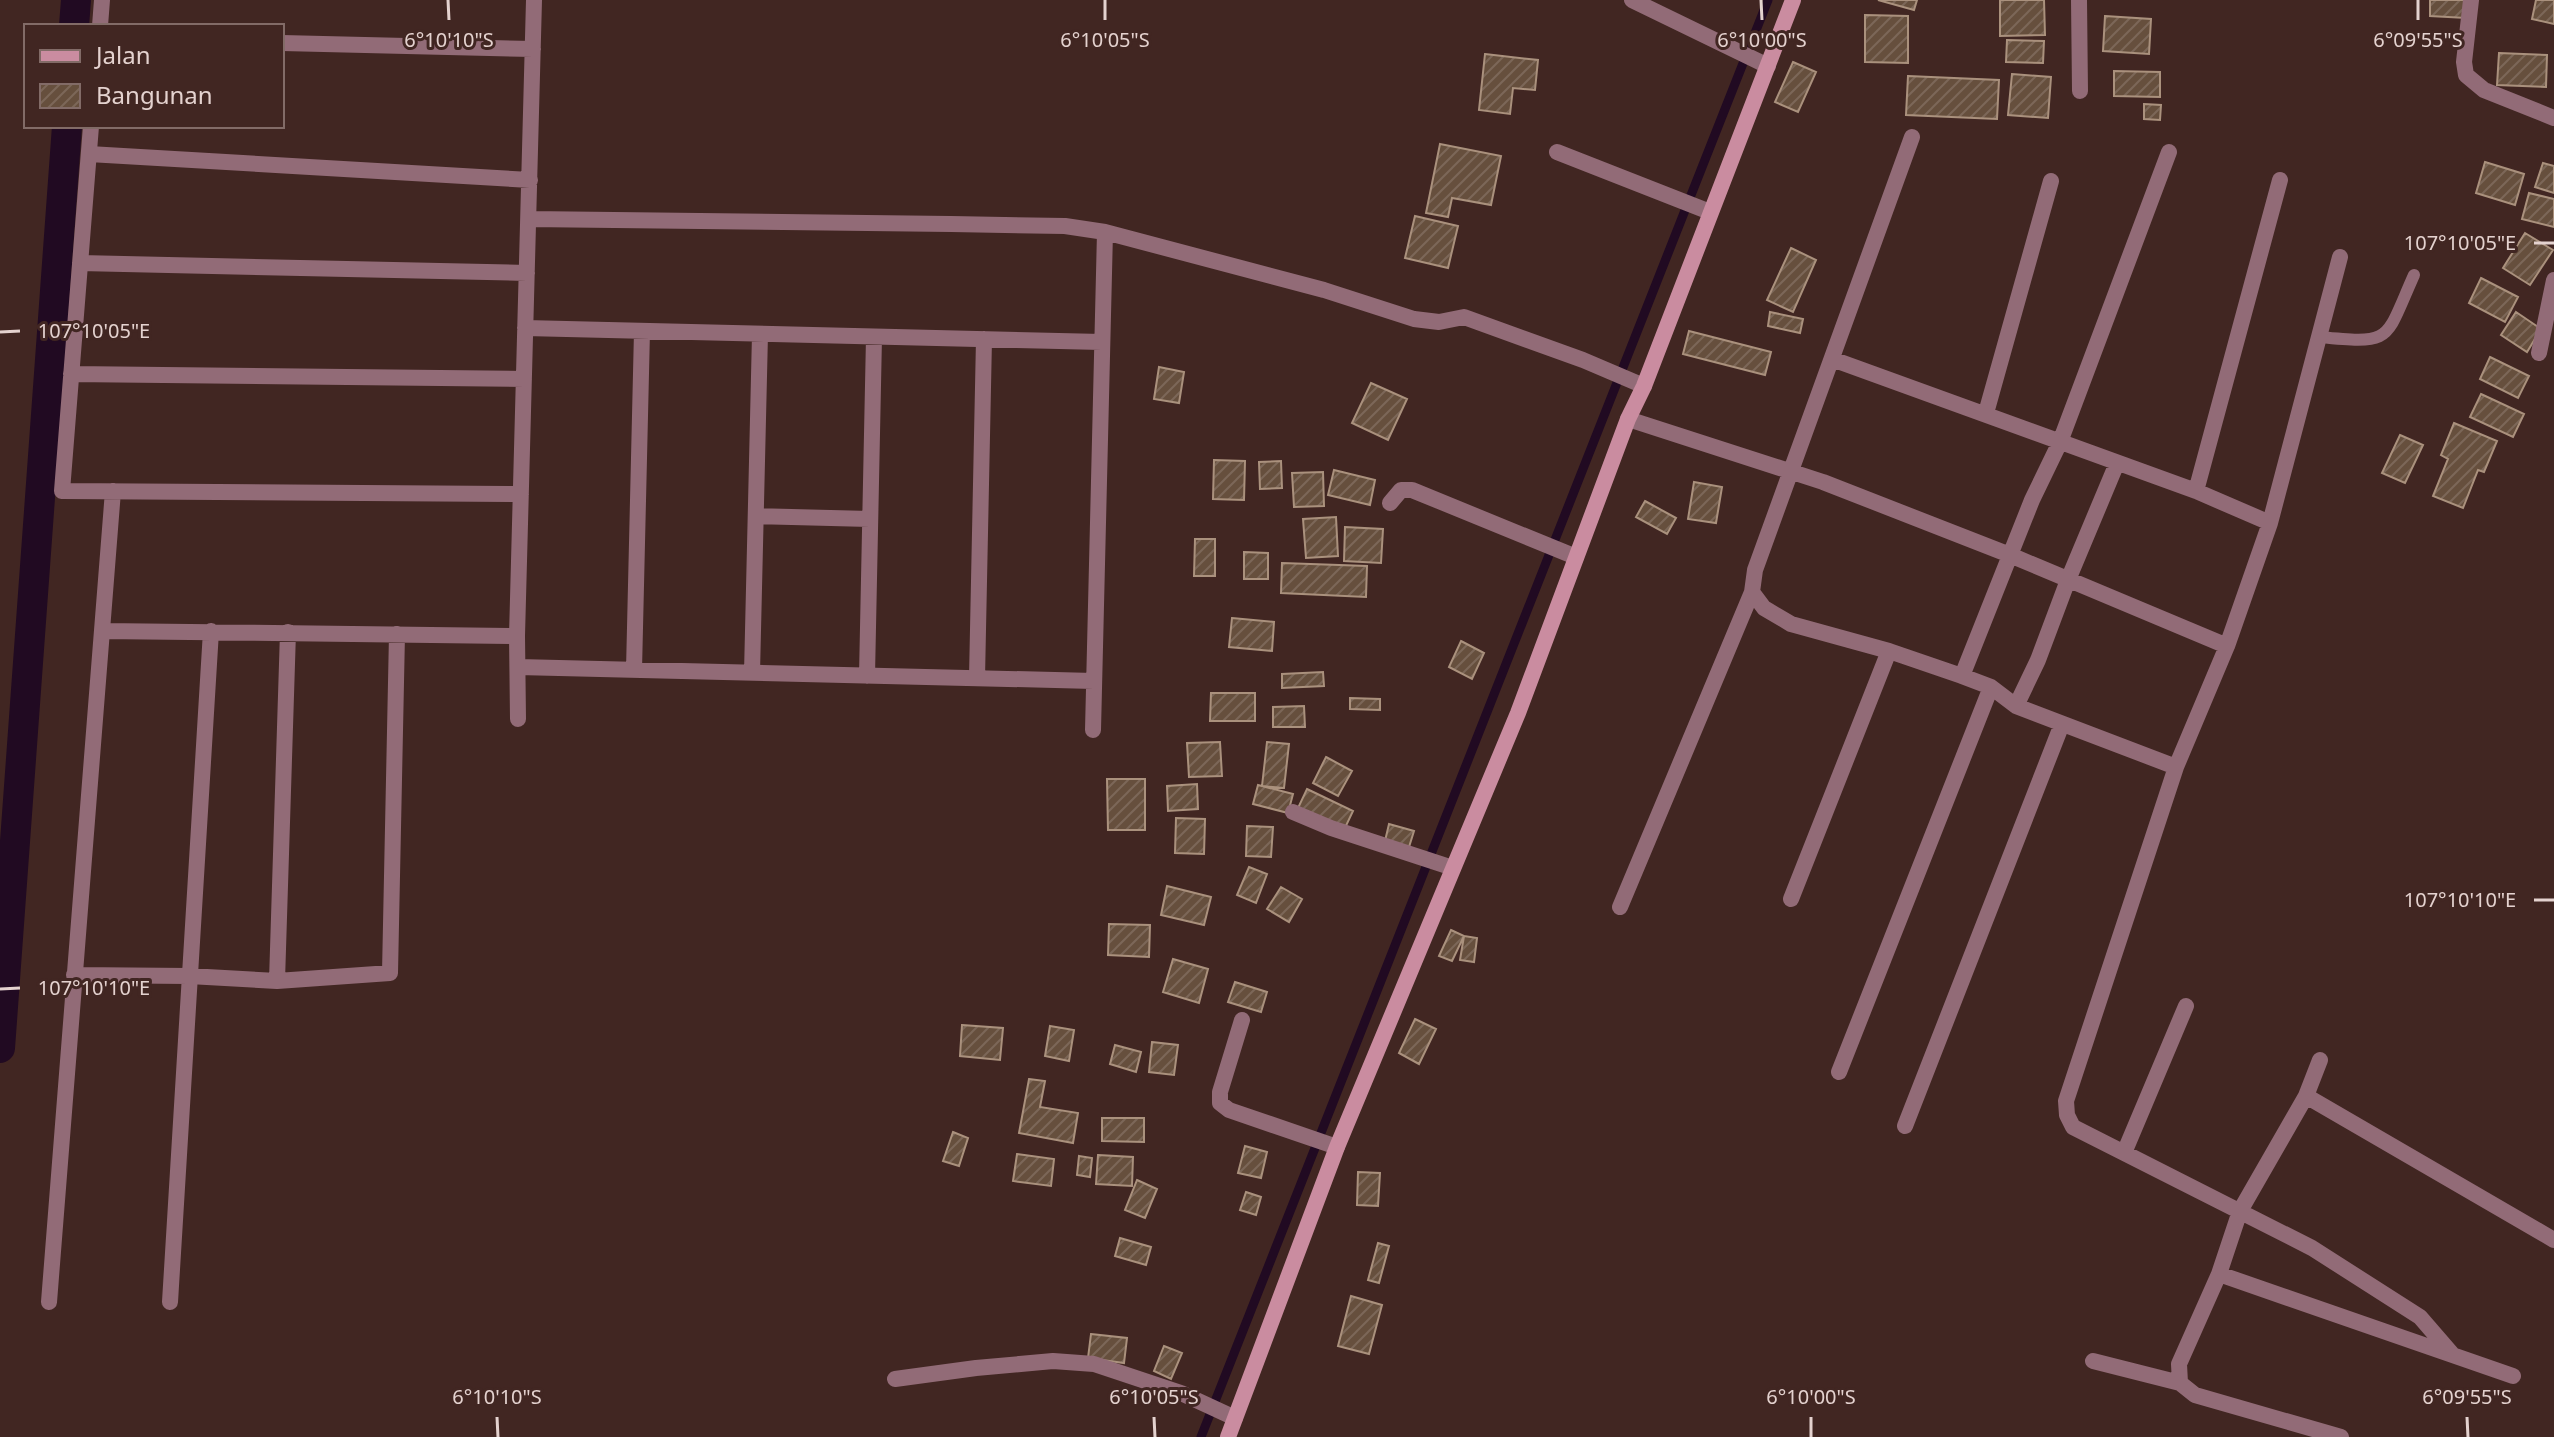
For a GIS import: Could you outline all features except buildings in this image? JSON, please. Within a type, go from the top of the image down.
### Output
[{"type":"street","points":[[100,24],[102,0]]},
{"type":"street","points":[[518,719],[517,636],[534,0]]},
{"type":"street","points":[[1632,0],[1768,66]]},
{"type":"street","points":[[1228,1437],[1329,1145],[1445,866],[1518,713],[1628,419],[1637,383],[1710,212],[1793,0]]},
{"type":"street","points":[[2079,0],[2080,91]]},
{"type":"street","points":[[2471,0],[2464,62],[2466,75],[2484,90],[2554,118]]},
{"type":"street","points":[[284,43],[533,49]]},
{"type":"street","points":[[91,128],[62,491],[521,494]]},
{"type":"street","points":[[1620,907],[1752,592],[1755,570],[1912,137]]},
{"type":"street","points":[[1557,152],[1710,212]]},
{"type":"street","points":[[1962,676],[2032,500],[2060,442],[2169,152]]},
{"type":"street","points":[[89,154],[530,180]]},
{"type":"street","points":[[2196,491],[2280,180]]},
{"type":"street","points":[[1986,413],[2051,181]]},
{"type":"street","points":[[529,219],[1065,226],[1105,232],[1324,290],[1414,319],[1439,322],[1464,317],[1637,383]]},
{"type":"street","points":[[1093,730],[1105,232]]},
{"type":"street","points":[[2340,257],[2270,523],[2227,646],[2176,767],[2066,1101],[2067,1115],[2073,1127],[2312,1248],[2420,1317],[2452,1354]]},
{"type":"street","points":[[80,263],[527,273]]},
{"type":"street","points":[[2539,353],[2554,280]]},
{"type":"street","points":[[525,328],[1102,342]]},
{"type":"street","points":[[634,670],[642,331]]},
{"type":"street","points":[[752,673],[760,334]]},
{"type":"street","points":[[867,676],[874,337]]},
{"type":"street","points":[[977,678],[984,339]]},
{"type":"street","points":[[1832,359],[2196,491],[2270,523]]},
{"type":"street","points":[[71,374],[524,379]]},
{"type":"street","points":[[1628,419],[1791,472],[2010,555],[2227,646]]},
{"type":"street","points":[[2016,706],[2038,660],[2117,463]]},
{"type":"street","points":[[1390,503],[1401,490],[1412,490],[1576,557]]},
{"type":"street","points":[[49,1302],[113,491]]},
{"type":"street","points":[[756,516],[870,519]]},
{"type":"street","points":[[1752,592],[1764,608],[1791,624],[1889,651],[1962,676],[1991,687],[2016,706],[2176,767]]},
{"type":"street","points":[[102,631],[517,636]]},
{"type":"street","points":[[170,1302],[211,631]]},
{"type":"street","points":[[277,981],[288,632]]},
{"type":"street","points":[[74,975],[277,981],[390,973],[397,634]]},
{"type":"street","points":[[1791,899],[1889,651]]},
{"type":"street","points":[[518,667],[1094,681]]},
{"type":"street","points":[[1839,1072],[1991,687]]},
{"type":"street","points":[[1905,1126],[2062,724]]},
{"type":"street","points":[[1293,812],[1445,866]]},
{"type":"street","points":[[2124,1153],[2186,1006]]},
{"type":"street","points":[[1242,1020],[1220,1092],[1220,1103],[1229,1110],[1329,1145]]},
{"type":"street","points":[[2180,1383],[2179,1364],[2219,1274],[2240,1211],[2306,1096],[2320,1060]]},
{"type":"street","points":[[2306,1096],[2554,1240]]},
{"type":"street","points":[[2219,1274],[2513,1376]]},
{"type":"street","points":[[895,1379],[1053,1361],[1094,1364],[1181,1393],[1235,1418]]},
{"type":"street","points":[[2093,1361],[2180,1383],[2195,1395],[2341,1437]]},
{"type":"lane","points":[[2319,337],[2366,341],[2380,338],[2390,329],[2414,275]]},
{"type":"waterway","points":[[74,24],[76,0]]},
{"type":"waterway","points":[[1201,1437],[1768,0]]},
{"type":"waterway","points":[[0,1048],[67,128]]}]
